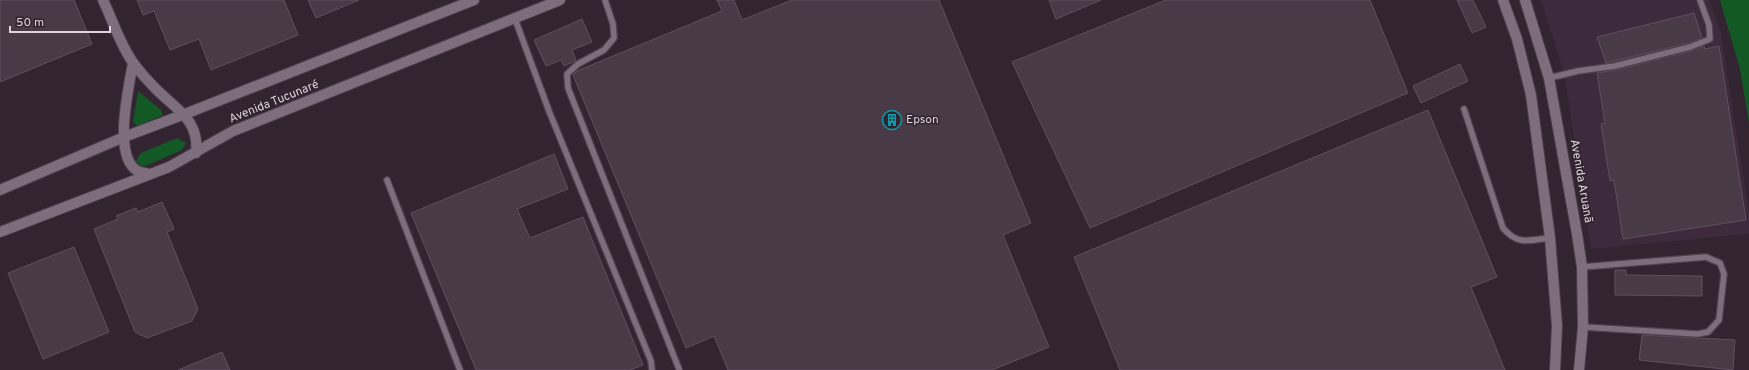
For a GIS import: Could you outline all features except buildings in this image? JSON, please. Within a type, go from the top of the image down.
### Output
[{"type":"street","points":[[103,0],[124,49],[133,63],[154,88],[185,114],[195,134],[196,153]]},
{"type":"street","name":"Avenida Tucunaré","points":[[0,190],[124,137],[474,0]]},
{"type":"street","name":"Avenida Tucunaré","points":[[0,232],[169,167],[233,131],[560,0]]},
{"type":"street","points":[[1503,0],[1517,39],[1531,95],[1550,238],[1557,326],[1555,370]]},
{"type":"street","name":"Avenida Aruanã","points":[[1525,0],[1540,44],[1549,78],[1582,267],[1583,327],[1579,370]]},
{"type":"street","points":[[133,63],[123,117],[124,137],[127,155],[131,166],[138,172],[150,174]]},
{"type":"lane","points":[[606,0],[613,24],[614,38],[604,50],[578,64],[567,74],[568,88],[679,369]]},
{"type":"lane","points":[[1549,78],[1578,71],[1615,66],[1690,47],[1710,39],[1709,25],[1700,0]]},
{"type":"lane","points":[[515,19],[550,111],[651,361],[652,370]]},
{"type":"lane","points":[[1464,109],[1503,228],[1510,237],[1518,240],[1550,238]]},
{"type":"lane","points":[[388,180],[460,370]]},
{"type":"lane","points":[[1582,267],[1706,257],[1720,263],[1724,274],[1719,320],[1708,332],[1698,334],[1583,327]]},
{"type":"shaded area","points":[[1541,0],[1710,0],[1721,34],[1749,213],[1749,234],[1591,249],[1564,72]]},
{"type":"green space","points":[[1720,0],[1749,0],[1749,124],[1740,69]]},
{"type":"green space","points":[[138,91],[161,110],[163,115],[137,126],[133,122]]},
{"type":"green space","points":[[177,138],[186,143],[182,150],[143,167],[136,161],[141,153]]},
{"type":"place","name":"Epson","points":[[892,120]]}]
